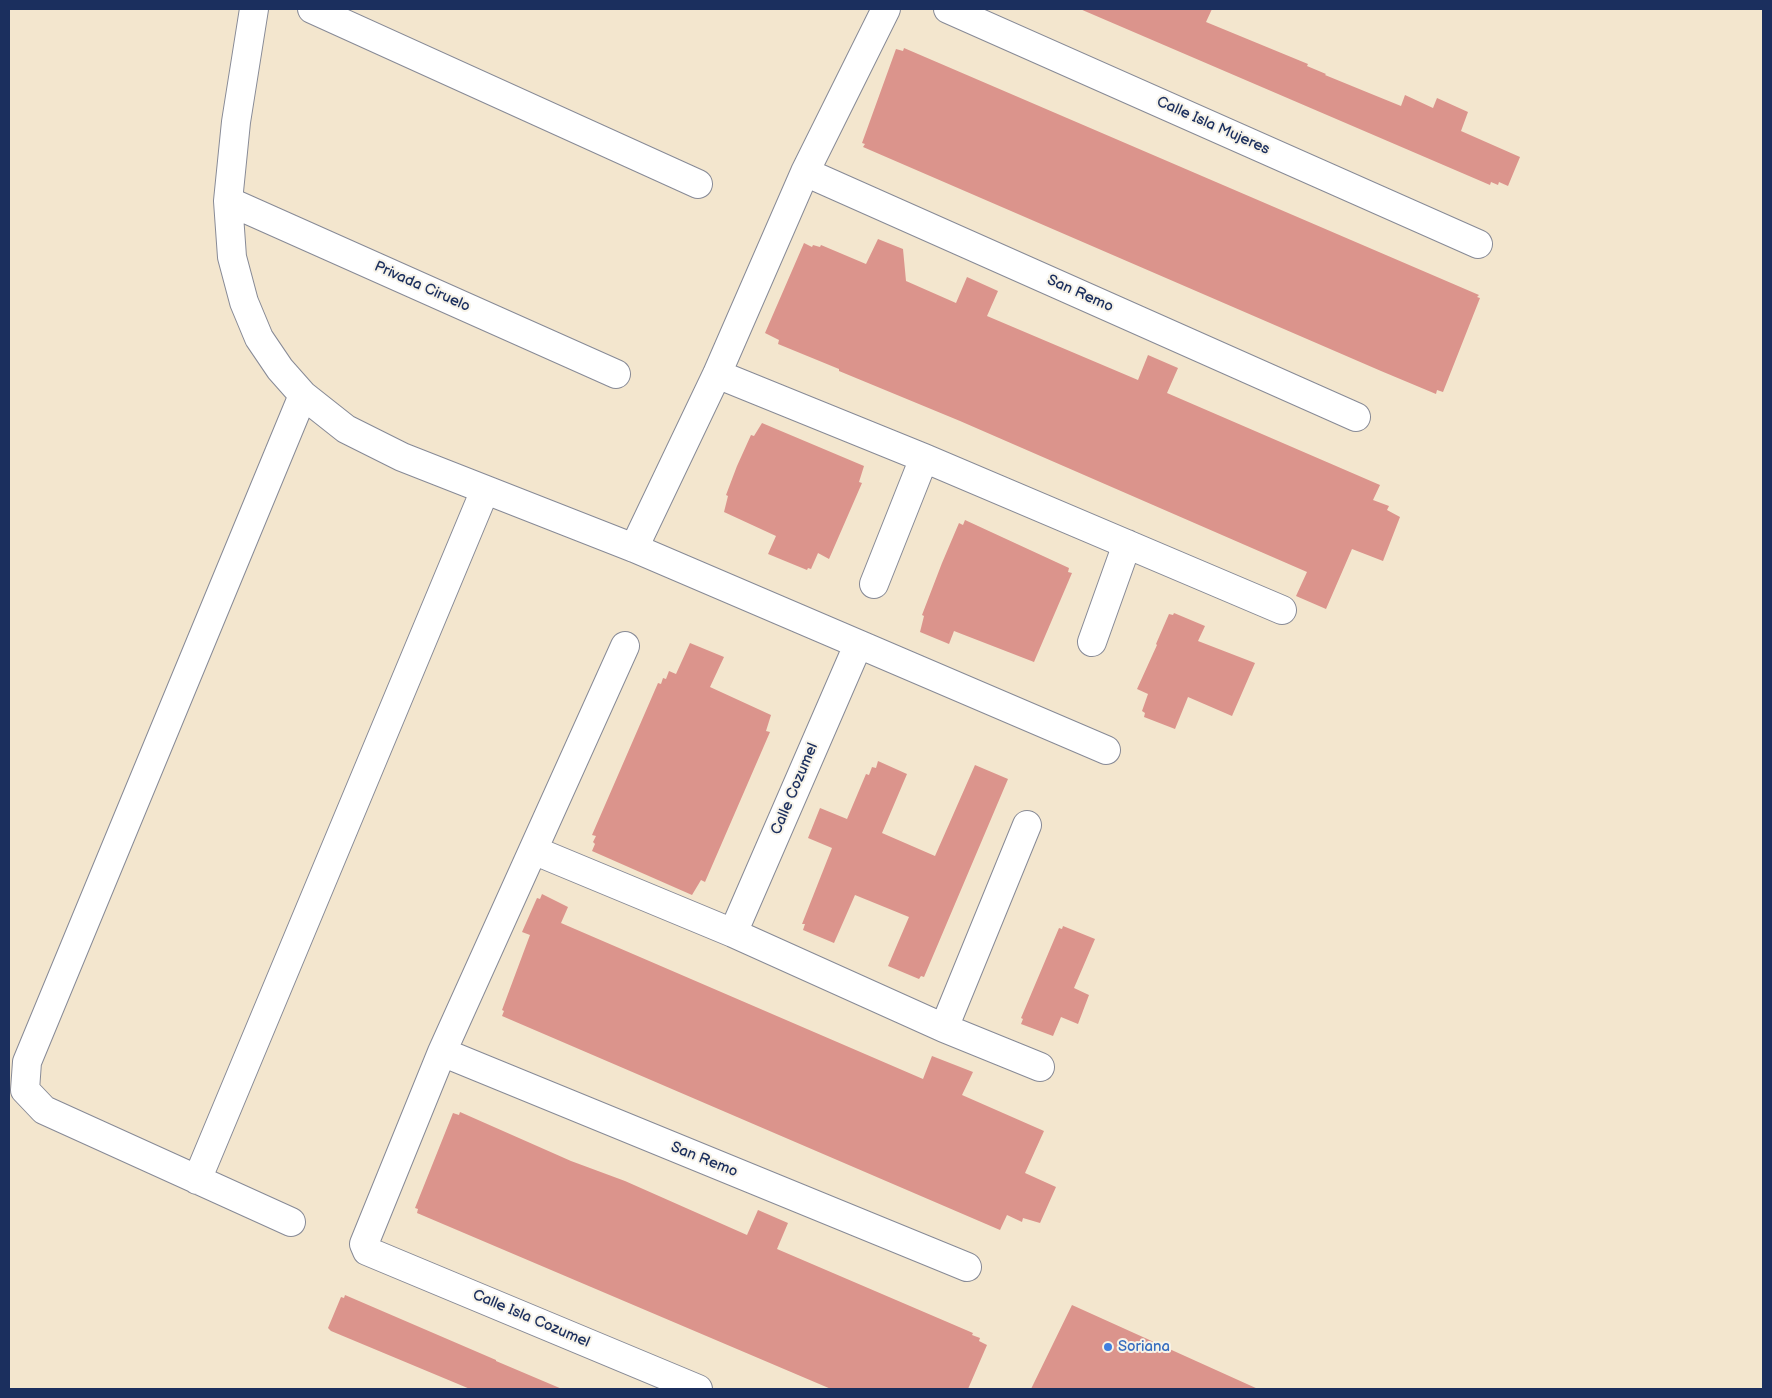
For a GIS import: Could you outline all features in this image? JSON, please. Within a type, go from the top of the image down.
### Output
[{"type":"street","points":[[254,9],[236,122],[228,201],[232,257],[244,302],[259,338],[280,369],[303,394],[346,429],[402,458],[634,548],[1106,750]]},
{"type":"street","points":[[312,9],[698,184]]},
{"type":"street","points":[[634,548],[717,374],[805,172],[886,9]]},
{"type":"street","name":"Calle Isla Mujeres","points":[[948,9],[1478,244]]},
{"type":"street","name":"San Remo","points":[[805,172],[1356,417]]},
{"type":"street","name":"Privada Ciruelo","points":[[228,201],[616,374]]},
{"type":"street","points":[[717,374],[924,458],[1282,610]]},
{"type":"street","points":[[291,1222],[44,1110],[25,1090],[27,1062],[303,394]]},
{"type":"street","points":[[874,584],[924,458]]},
{"type":"street","points":[[198,1180],[485,490]]},
{"type":"street","points":[[1092,642],[1127,544]]},
{"type":"street","name":"Calle Cozumel","points":[[733,933],[858,645]]},
{"type":"street","points":[[442,1052],[624,646]]},
{"type":"street","points":[[944,1028],[1027,825]]},
{"type":"street","points":[[533,850],[733,933],[944,1028],[1040,1067]]},
{"type":"street","name":"San Remo","points":[[442,1052],[967,1267]]},
{"type":"street","name":"Calle Isla Cozumel","points":[[442,1052],[364,1244],[365,1248],[698,1389]]},
{"type":"building","points":[[1080,9],[1212,9],[1206,22],[1308,64],[1307,66],[1325,75],[1401,106],[1405,95],[1433,108],[1437,98],[1468,112],[1461,131],[1520,157],[1508,186],[1499,182],[1498,185],[1491,182],[1490,185]]},
{"type":"building","points":[[904,48],[1479,295],[1477,297],[1480,298],[1443,392],[1437,390],[1436,394],[1381,371],[863,147],[865,144],[862,143],[896,49],[903,51]]},
{"type":"building","points":[[878,239],[903,249],[906,281],[956,303],[967,277],[998,291],[987,316],[1138,380],[1148,355],[1178,368],[1167,393],[1380,485],[1373,500],[1389,506],[1387,510],[1400,517],[1383,561],[1352,549],[1326,609],[1296,596],[1307,572],[960,421],[839,371],[839,369],[778,344],[779,340],[765,333],[804,243],[812,247],[813,245],[820,247],[821,245],[866,264]]},
{"type":"building","points":[[762,423],[864,466],[859,482],[862,483],[829,559],[818,553],[811,569],[808,568],[807,570],[768,554],[776,536],[724,512],[728,496],[726,495],[737,466],[751,435],[754,436]]},
{"type":"building","points":[[965,520],[1069,568],[1068,572],[1072,573],[1034,662],[954,631],[949,644],[920,632],[924,616],[922,615],[942,563],[959,523],[963,525]]},
{"type":"building","points":[[1174,613],[1205,626],[1198,641],[1255,663],[1232,716],[1188,697],[1175,729],[1144,717],[1145,713],[1142,711],[1148,694],[1137,689],[1169,614],[1173,615]]},
{"type":"building","points":[[690,643],[724,657],[710,687],[771,715],[766,731],[770,732],[705,882],[701,880],[692,895],[592,851],[596,836],[592,835],[658,683],[661,684],[663,678],[666,679],[669,671],[676,674]]},
{"type":"building","points":[[878,761],[907,774],[882,833],[935,856],[975,765],[1008,779],[924,977],[921,976],[919,979],[888,966],[909,917],[855,895],[834,943],[803,930],[805,924],[802,924],[832,848],[808,838],[820,808],[847,819],[866,774],[869,775],[872,767],[876,768]]},
{"type":"building","points":[[542,894],[568,907],[561,923],[923,1079],[932,1056],[973,1072],[962,1095],[1044,1131],[1025,1173],[1056,1187],[1040,1223],[1023,1218],[1022,1222],[1007,1215],[1000,1230],[502,1016],[504,1011],[502,1010],[530,935],[522,932],[537,898],[540,899]]},
{"type":"building","points":[[1063,926],[1095,939],[1074,988],[1089,995],[1078,1024],[1061,1017],[1053,1036],[1021,1024],[1023,1019],[1021,1018],[1059,928],[1062,929]]},
{"type":"building","points":[[460,1112],[571,1161],[625,1181],[747,1235],[758,1210],[788,1223],[777,1249],[973,1333],[972,1335],[980,1338],[979,1341],[987,1345],[968,1389],[831,1389],[417,1213],[418,1209],[415,1208],[453,1113],[459,1115]]},
{"type":"building","points":[[345,1295],[562,1389],[470,1389],[331,1331],[328,1328],[341,1297],[344,1298]]},
{"type":"building","name":"Soriana","points":[[1072,1305],[1258,1389],[1031,1389]]},
{"type":"place","name":"Soriana","points":[[1108,1347]]}]
